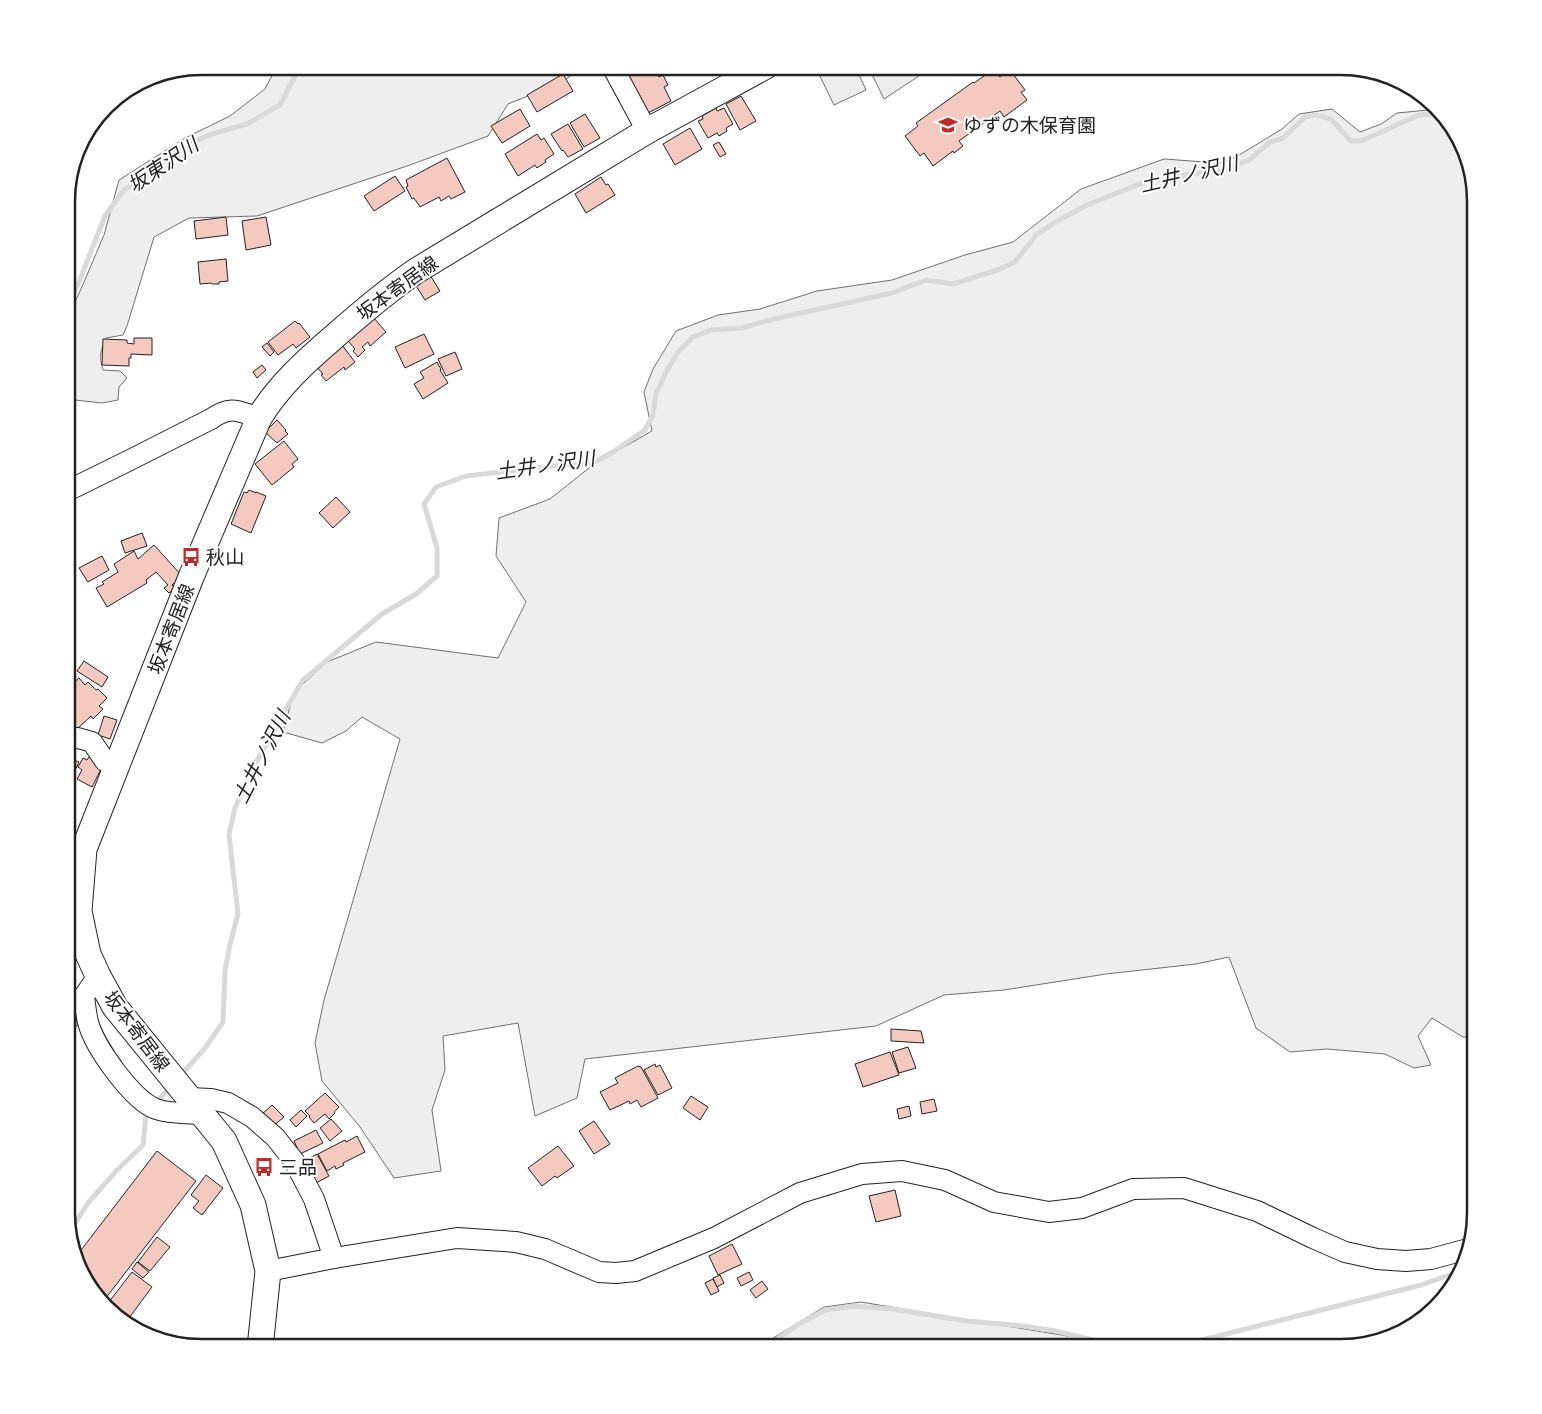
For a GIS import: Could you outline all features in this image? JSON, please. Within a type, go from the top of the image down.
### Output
[{"type":"main road","name":"坂本寄居線","points":[[75,896],[84,849],[191,577],[259,418],[268,404],[306,363],[348,324],[416,271],[647,131],[750,75]]},
{"type":"main road","name":"坂本寄居線","points":[[75,912],[88,954],[115,1007],[224,1141],[253,1205],[268,1271],[261,1339]]},
{"type":"street","points":[[617,75],[647,131]]},
{"type":"street","points":[[75,487],[128,462],[219,413],[234,409],[259,418]]},
{"type":"street","points":[[75,738],[92,742],[105,761],[117,768]]},
{"type":"street","points":[[98,976],[84,996],[88,1023],[111,1066],[141,1100],[156,1109],[195,1106],[211,1099],[228,1102],[252,1118],[275,1137],[294,1161],[314,1199],[334,1258]]},
{"type":"street","points":[[268,1271],[334,1258],[458,1238],[516,1242],[545,1249],[599,1272],[635,1271],[714,1238],[800,1193],[862,1174],[902,1170],[945,1180],[994,1202],[1049,1212],[1082,1208],[1133,1189],[1184,1188],[1256,1211],[1346,1252],[1377,1259],[1406,1261],[1431,1259],[1460,1252]]},
{"type":"shaded area","points":[[272,75],[571,75],[563,82],[508,104],[488,136],[410,165],[257,216],[189,218],[154,237],[123,335],[106,338],[101,351],[103,370],[120,371],[127,378],[119,387],[118,400],[102,403],[75,400],[75,302],[104,235],[119,180],[185,138],[230,116],[265,89]]},
{"type":"shaded area","points":[[819,75],[859,75],[866,90],[834,105]]},
{"type":"shaded area","points":[[872,75],[920,75],[884,99]]},
{"type":"shaded area","points":[[1332,109],[1360,132],[1381,124],[1397,113],[1428,110],[1441,124],[1450,138],[1465,177],[1467,193],[1467,1037],[1463,1037],[1432,1018],[1418,1036],[1431,1065],[1414,1068],[1385,1054],[1327,1049],[1290,1052],[1256,1028],[1229,957],[1196,964],[1106,974],[1004,990],[944,995],[876,1026],[585,1059],[577,1098],[535,1116],[518,1023],[443,1036],[445,1070],[432,1110],[441,1171],[394,1178],[360,1127],[322,1081],[315,1043],[324,1000],[400,739],[362,717],[346,731],[322,743],[283,732],[294,692],[327,662],[376,642],[498,658],[526,602],[496,556],[499,518],[550,499],[594,464],[652,431],[644,392],[653,369],[676,331],[718,315],[760,309],[817,291],[892,280],[965,255],[1013,242],[1081,189],[1164,159],[1219,163],[1236,157],[1282,129],[1299,114]]},
{"type":"shaded area","points":[[861,1302],[1085,1339],[772,1339],[824,1307]]},
{"type":"building","points":[[561,75],[564,75],[573,91],[537,112],[527,95]]},
{"type":"building","points":[[628,75],[658,75],[659,77],[663,75],[668,85],[664,87],[671,101],[648,113]]},
{"type":"building","points":[[985,75],[998,75],[1000,77],[1002,75],[1014,75],[1025,90],[1021,92],[1027,100],[1004,117],[1000,111],[959,141],[963,146],[933,166],[924,153],[920,156],[905,136],[918,126],[916,123]]},
{"type":"building","points":[[741,96],[756,121],[740,130],[726,104]]},
{"type":"building","points":[[716,108],[717,111],[724,108],[733,124],[726,128],[727,131],[719,136],[717,133],[708,138],[698,121],[703,119],[702,116]]},
{"type":"building","points":[[520,109],[530,126],[502,143],[491,126]]},
{"type":"building","points":[[585,114],[600,138],[584,147],[570,123]]},
{"type":"building","points":[[568,124],[583,149],[568,157],[551,134]]},
{"type":"building","points":[[690,128],[702,149],[675,165],[663,144]]},
{"type":"building","points":[[537,134],[541,140],[544,138],[554,154],[537,168],[535,165],[518,176],[505,154]]},
{"type":"building","points":[[719,142],[726,154],[720,157],[713,145]]},
{"type":"building","points":[[447,158],[465,192],[451,199],[449,196],[441,201],[439,197],[420,207],[414,198],[412,199],[406,187],[408,186],[406,180]]},
{"type":"building","points":[[395,176],[405,191],[374,211],[364,196]]},
{"type":"building","points":[[601,177],[615,195],[586,213],[575,194]]},
{"type":"building","points":[[226,217],[228,235],[196,239],[194,221]]},
{"type":"building","points":[[266,217],[271,245],[246,250],[242,221]]},
{"type":"building","points":[[226,259],[228,281],[219,282],[219,284],[200,284],[198,262]]},
{"type":"building","points":[[430,275],[440,291],[425,300],[415,284]]},
{"type":"building","points":[[373,317],[386,332],[370,346],[368,342],[362,347],[365,350],[358,357],[353,351],[355,349],[348,341]]},
{"type":"building","points":[[295,321],[299,323],[310,337],[296,348],[293,344],[278,355],[268,342]]},
{"type":"building","points":[[424,334],[434,354],[405,368],[395,347]]},
{"type":"building","points":[[134,338],[152,338],[152,355],[131,354],[129,366],[102,365],[103,339],[127,340],[127,343],[134,344]]},
{"type":"building","points":[[267,343],[274,352],[270,356],[262,347]]},
{"type":"building","points":[[342,345],[355,362],[345,370],[344,367],[326,381],[316,366]]},
{"type":"building","points":[[455,352],[462,369],[446,376],[438,359]]},
{"type":"building","points":[[437,362],[448,383],[423,399],[414,384],[424,378],[420,372]]},
{"type":"building","points":[[262,365],[266,370],[257,378],[253,372]]},
{"type":"building","points":[[277,420],[288,434],[277,443],[265,432]]},
{"type":"building","points":[[284,441],[298,459],[292,464],[294,467],[272,485],[255,464]]},
{"type":"building","points":[[249,490],[266,496],[251,533],[231,524],[244,492],[247,493]]},
{"type":"building","points":[[336,497],[350,512],[333,528],[319,513]]},
{"type":"building","points":[[142,533],[147,546],[125,553],[121,541]]},
{"type":"building","points":[[154,545],[182,576],[172,585],[175,588],[169,593],[164,588],[168,585],[156,572],[146,580],[147,583],[107,607],[96,588],[118,572],[114,564],[134,551],[138,559]]},
{"type":"building","points":[[102,556],[109,570],[88,582],[79,568]]},
{"type":"building","points":[[84,661],[108,677],[102,687],[77,671]]},
{"type":"building","points":[[79,678],[85,685],[88,682],[107,698],[99,706],[103,709],[93,719],[91,716],[76,730],[75,729],[75,682]]},
{"type":"building","points":[[104,716],[117,720],[110,739],[98,735]]},
{"type":"building","points":[[89,757],[98,762],[102,767],[92,787],[77,779],[82,770],[78,767],[83,758],[87,760]]},
{"type":"building","points":[[75,760],[79,762],[75,771]]},
{"type":"building","points":[[75,1018],[79,1024],[75,1027]]},
{"type":"building","points":[[891,1029],[921,1031],[924,1043],[891,1041]]},
{"type":"building","points":[[908,1047],[916,1068],[899,1073],[892,1052]]},
{"type":"building","points":[[890,1052],[899,1075],[863,1087],[855,1064]]},
{"type":"building","points":[[655,1064],[656,1067],[660,1065],[672,1088],[658,1095],[644,1070]]},
{"type":"building","points":[[638,1066],[641,1067],[658,1098],[641,1107],[637,1100],[630,1104],[629,1101],[610,1110],[600,1092],[618,1083],[615,1078]]},
{"type":"building","points":[[325,1093],[339,1107],[329,1119],[325,1114],[314,1123],[305,1111]]},
{"type":"building","points":[[691,1096],[708,1107],[700,1120],[683,1108]]},
{"type":"building","points":[[934,1099],[937,1111],[922,1114],[920,1102]]},
{"type":"building","points":[[272,1105],[284,1117],[272,1127],[261,1115]]},
{"type":"building","points":[[909,1106],[911,1116],[899,1119],[897,1109]]},
{"type":"building","points":[[301,1110],[307,1116],[296,1127],[290,1120]]},
{"type":"building","points":[[331,1119],[342,1131],[330,1141],[320,1128]]},
{"type":"building","points":[[594,1121],[610,1144],[594,1154],[579,1131]]},
{"type":"building","points":[[316,1130],[323,1143],[300,1154],[294,1141]]},
{"type":"building","points":[[357,1136],[365,1152],[343,1163],[344,1165],[336,1169],[335,1166],[327,1171],[318,1154]]},
{"type":"building","points":[[558,1146],[574,1166],[557,1178],[555,1176],[542,1186],[528,1168]]},
{"type":"building","points":[[157,1151],[196,1181],[107,1297],[88,1269],[81,1250]]},
{"type":"building","points":[[317,1154],[329,1176],[316,1183],[304,1161]]},
{"type":"building","points":[[206,1175],[223,1188],[202,1215],[193,1208],[199,1201],[191,1195]]},
{"type":"building","points":[[895,1190],[901,1216],[876,1222],[869,1196]]},
{"type":"building","points":[[157,1237],[170,1247],[150,1271],[138,1262]]},
{"type":"building","points":[[732,1244],[742,1264],[718,1275],[709,1256]]},
{"type":"building","points":[[137,1262],[149,1272],[143,1278],[132,1269]]},
{"type":"building","points":[[132,1272],[152,1287],[130,1317],[110,1300]]},
{"type":"building","points":[[749,1272],[753,1280],[741,1286],[737,1278]]},
{"type":"building","points":[[720,1275],[724,1283],[717,1287],[713,1278]]},
{"type":"building","points":[[713,1279],[719,1291],[711,1295],[705,1283]]},
{"type":"building","points":[[762,1281],[768,1289],[756,1298],[750,1290]]},
{"type":"waterway","name":"坂東沢川","points":[[75,290],[105,216],[123,191],[176,152],[209,135],[247,124],[280,105],[295,75]]},
{"type":"waterway","name":"土井ノ沢川","points":[[181,1075],[205,1048],[223,1022],[225,971],[238,914],[229,834],[235,808],[254,766],[302,681],[382,614],[416,594],[437,576],[437,548],[424,504],[436,487],[466,476],[593,463],[613,452],[645,430],[653,415],[656,394],[678,352],[693,337],[711,330],[741,328],[892,293],[926,280],[953,284],[1000,269],[1015,262],[1036,235],[1087,205],[1147,181],[1229,168],[1249,160],[1270,142],[1283,138],[1305,117],[1316,115],[1331,119],[1351,141],[1361,141],[1419,115],[1432,114]]},
{"type":"waterway","name":"土井ノ沢川","points":[[156,1103],[170,1087]]},
{"type":"waterway","name":"土井ノ沢川","points":[[75,1223],[88,1203],[117,1170],[143,1145],[146,1115],[151,1110]]},
{"type":"waterway","points":[[1206,1339],[1421,1285],[1451,1275]]},
{"type":"waterway","points":[[778,1339],[797,1325],[825,1310],[854,1306],[892,1309],[967,1321],[1023,1326],[1089,1339]]},
{"type":"place","name":"ゆずの木保育園","points":[[948,125]]},
{"type":"place","name":"秋山","points":[[191,557]]},
{"type":"place","name":"三品","points":[[264,1167]]}]
